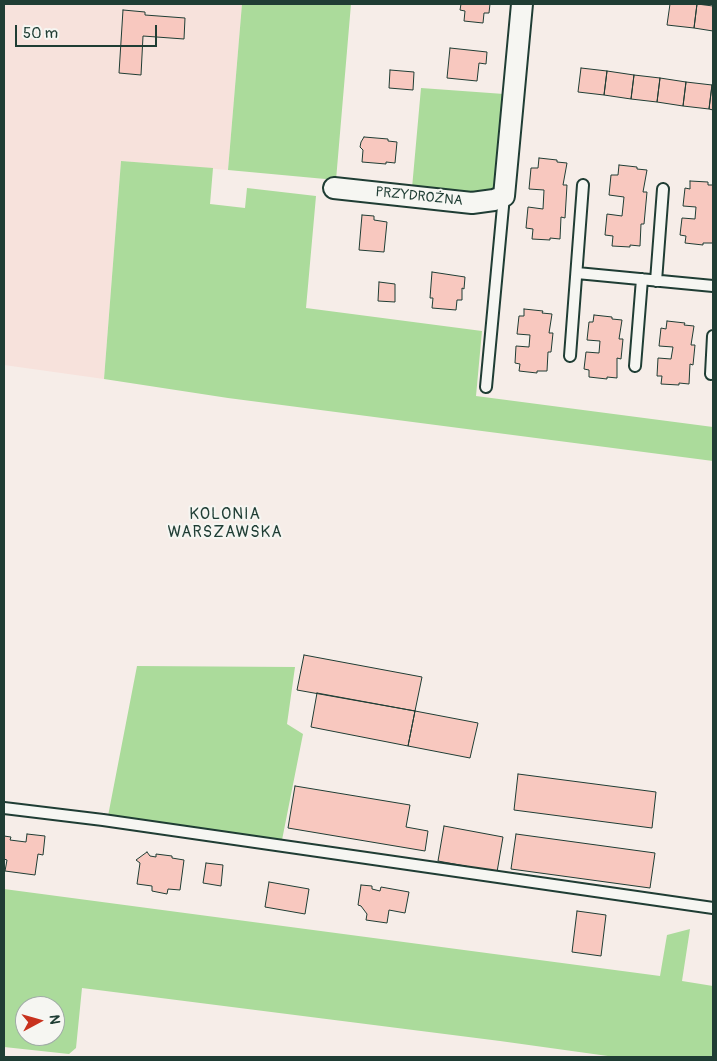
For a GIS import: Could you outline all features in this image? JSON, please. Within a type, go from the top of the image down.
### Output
[{"type":"street","points":[[504,196],[522,4]]},
{"type":"street","name":"PRZYDROŻNA","points":[[334,188],[472,203],[494,200],[504,196]]},
{"type":"lane","points":[[570,356],[583,185]]},
{"type":"lane","points":[[656,281],[662,189]]},
{"type":"lane","points":[[486,387],[504,196]]},
{"type":"lane","points":[[577,273],[713,286]]},
{"type":"lane","points":[[636,366],[642,279]]},
{"type":"lane","points":[[711,374],[713,336]]},
{"type":"lane","points":[[4,808],[122,823],[713,908]]},
{"type":"shaded area","points":[[4,4],[242,4],[228,170],[121,161],[104,379],[4,365]]},
{"type":"green space","points":[[242,4],[351,4],[336,180],[228,170]]},
{"type":"green space","points":[[421,88],[504,94],[495,186],[486,195],[412,188]]},
{"type":"green space","points":[[121,161],[213,168],[210,204],[245,208],[247,188],[316,196],[306,308],[482,331],[476,396],[713,427],[713,461],[228,398],[104,379]]},
{"type":"green space","points":[[137,666],[295,667],[287,724],[303,734],[282,840],[108,816]]},
{"type":"green space","points":[[4,889],[660,976],[667,935],[690,929],[682,981],[713,986],[713,1057],[615,1057],[82,988],[76,1048],[69,1054],[4,1047]]},
{"type":"building","points":[[461,4],[490,4],[489,13],[484,13],[483,23],[464,21],[465,11],[460,10]]},
{"type":"building","points":[[670,4],[697,4],[694,28],[667,25]]},
{"type":"building","points":[[697,4],[713,6],[713,31],[694,28]]},
{"type":"building","points":[[123,10],[145,12],[145,15],[185,18],[184,39],[143,36],[141,75],[119,73]]},
{"type":"building","points":[[450,48],[487,52],[486,64],[479,63],[477,81],[447,78]]},
{"type":"building","points":[[581,68],[607,71],[604,95],[578,92]]},
{"type":"building","points":[[390,70],[414,72],[413,90],[389,88]]},
{"type":"building","points":[[607,71],[634,75],[631,99],[604,95]]},
{"type":"building","points":[[634,75],[660,78],[657,102],[631,99]]},
{"type":"building","points":[[660,78],[686,82],[683,106],[657,102]]},
{"type":"building","points":[[686,82],[712,85],[709,109],[683,106]]},
{"type":"building","points":[[713,85],[713,110],[709,109]]},
{"type":"building","points":[[364,137],[388,139],[388,141],[397,142],[395,163],[362,162],[363,150],[360,147]]},
{"type":"building","points":[[539,158],[567,163],[563,185],[567,185],[565,218],[561,217],[560,239],[532,239],[533,229],[526,228],[528,207],[543,209],[544,190],[529,189],[531,168],[538,168]]},
{"type":"building","points":[[619,165],[647,170],[643,192],[647,192],[644,224],[641,224],[640,246],[612,246],[613,236],[605,235],[607,214],[622,216],[624,197],[609,195],[611,175],[618,175]]},
{"type":"building","points":[[690,181],[708,182],[708,185],[713,185],[713,243],[703,243],[703,245],[685,243],[686,236],[680,235],[682,218],[695,219],[696,207],[683,206],[685,188],[690,189]]},
{"type":"building","points":[[362,215],[374,216],[374,220],[387,222],[384,252],[359,250]]},
{"type":"building","points":[[432,272],[465,277],[464,289],[462,288],[462,300],[457,300],[456,310],[432,308],[433,298],[430,298]]},
{"type":"building","points":[[379,282],[395,284],[395,302],[378,301]]},
{"type":"building","points":[[524,309],[552,314],[549,333],[553,333],[551,352],[548,352],[547,371],[537,371],[537,373],[519,371],[520,364],[515,363],[516,346],[529,347],[530,335],[517,334],[519,316],[524,316]]},
{"type":"building","points":[[594,315],[622,320],[619,339],[623,339],[621,359],[617,358],[617,378],[589,377],[589,370],[584,369],[586,352],[599,353],[600,341],[587,340],[589,322],[593,322]]},
{"type":"building","points":[[667,321],[694,326],[691,345],[695,345],[693,365],[690,364],[689,384],[661,384],[662,376],[657,376],[658,358],[671,359],[673,347],[659,346],[661,328],[666,329]]},
{"type":"building","points":[[304,655],[422,677],[415,711],[297,690]]},
{"type":"building","points":[[317,693],[415,711],[408,746],[311,727]]},
{"type":"building","points":[[415,711],[478,723],[470,758],[408,746]]},
{"type":"building","points":[[518,774],[656,792],[652,828],[514,810]]},
{"type":"building","points":[[295,786],[410,805],[406,827],[428,831],[425,851],[288,828]]},
{"type":"building","points":[[444,826],[503,837],[497,872],[438,861]]},
{"type":"building","points":[[27,834],[45,836],[43,855],[38,854],[35,875],[5,871],[7,860],[4,859],[4,836],[11,837],[10,840],[26,842]]},
{"type":"building","points":[[516,834],[655,853],[650,888],[511,869]]},
{"type":"building","points":[[147,852],[150,856],[156,857],[156,854],[184,860],[180,890],[168,889],[167,894],[152,891],[152,886],[137,884],[140,863],[136,860]]},
{"type":"building","points":[[206,863],[223,865],[221,886],[203,883]]},
{"type":"building","points":[[269,882],[309,889],[305,914],[265,907]]},
{"type":"building","points":[[361,885],[372,886],[372,889],[380,891],[381,887],[409,892],[405,913],[389,910],[387,923],[366,920],[367,914],[358,905]]},
{"type":"building","points":[[577,911],[606,915],[601,956],[572,952]]},
{"type":"district","name":"KOLONIA WARSZAWSKA","points":[[225,524]]}]
